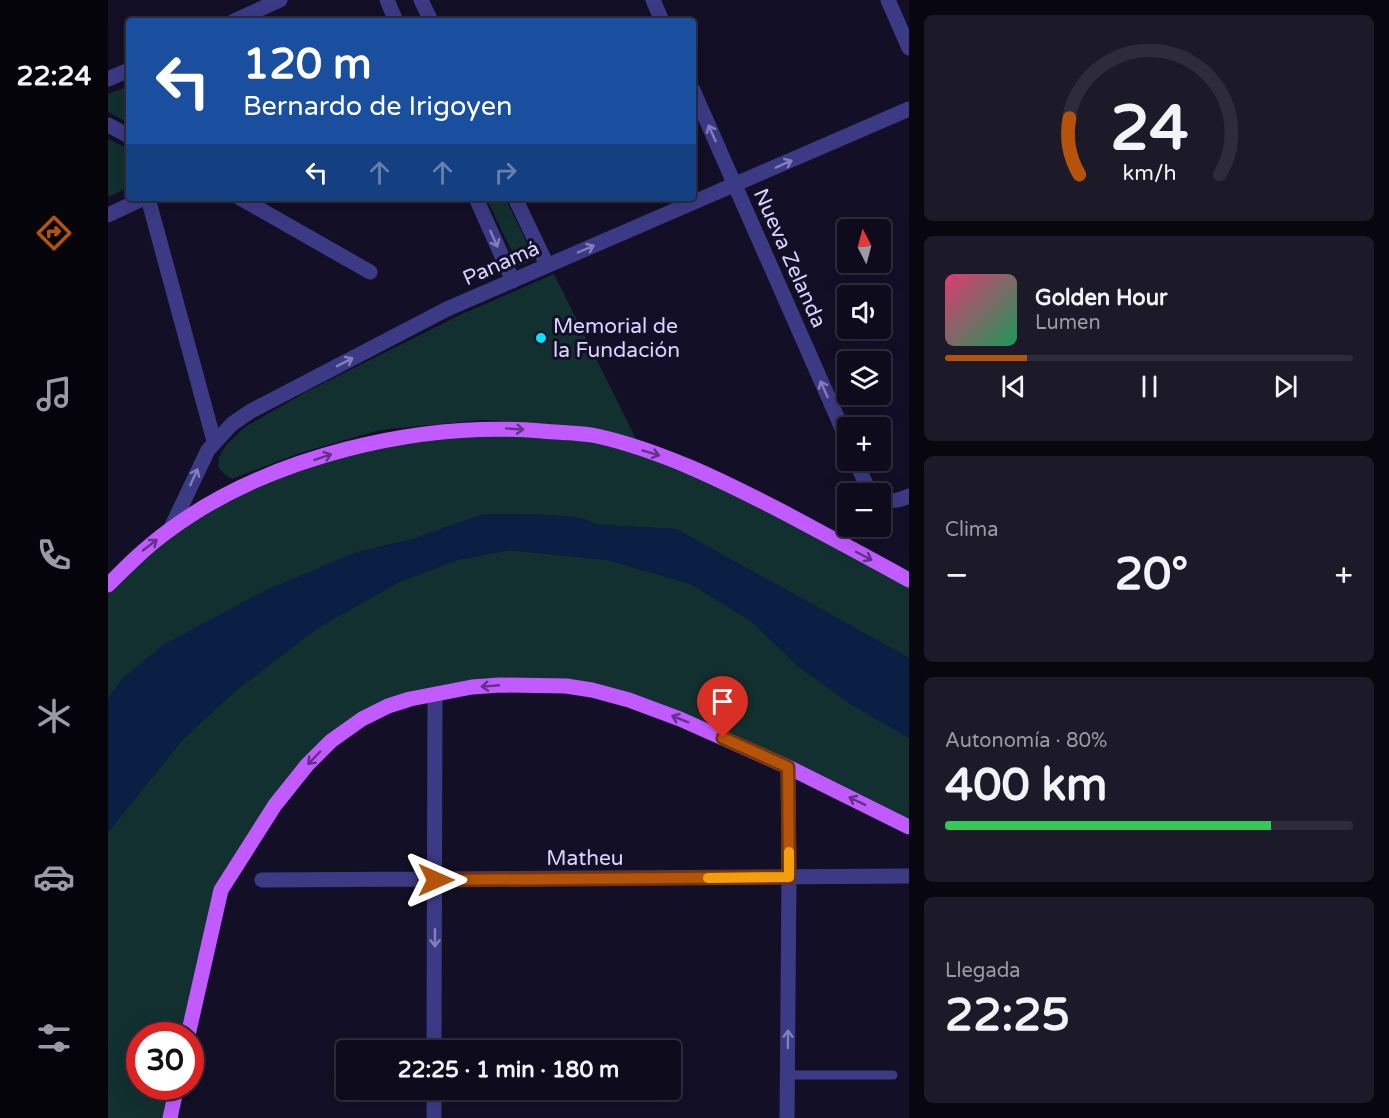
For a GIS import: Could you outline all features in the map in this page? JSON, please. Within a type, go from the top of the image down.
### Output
[{"type":"main road","points":[[108,585],[139,555],[170,530],[216,500],[270,475],[382,440],[441,431],[507,428],[595,436],[663,456],[718,478],[909,580]]},
{"type":"main road","points":[[191,1022],[222,890],[280,799],[322,750],[362,719],[388,706],[410,699],[500,685],[542,685],[592,690],[629,700],[680,719],[788,767],[909,827]]},
{"type":"street","points":[[241,18],[280,0]]},
{"type":"street","points":[[387,0],[395,18]]},
{"type":"street","points":[[421,0],[430,18]]},
{"type":"street","points":[[653,0],[661,18]]},
{"type":"street","points":[[888,0],[909,48]]},
{"type":"street","points":[[108,79],[126,71]]},
{"type":"street","name":"Nueva Zelanda","points":[[696,97],[837,417]]},
{"type":"street","name":"Panamá","points":[[170,530],[203,458],[214,441],[232,424],[251,411],[447,309],[909,110]]},
{"type":"street","points":[[108,125],[126,134]]},
{"type":"street","points":[[108,215],[139,201]]},
{"type":"street","points":[[147,201],[214,441]]},
{"type":"street","points":[[245,201],[370,272]]},
{"type":"street","points":[[477,201],[513,281]]},
{"type":"street","points":[[516,201],[547,265]]},
{"type":"street","points":[[891,501],[909,496]]},
{"type":"street","points":[[434,1040],[435,694]]},
{"type":"street","points":[[787,1118],[788,767]]},
{"type":"street","name":"Matheu","points":[[262,880],[909,876]]},
{"type":"street","points":[[434,1100],[434,1118]]},
{"type":"lane","points":[[788,1075],[893,1075]]},
{"type":"green space","points":[[126,87],[126,121],[108,112],[108,94]]},
{"type":"green space","points":[[108,139],[126,148],[126,188],[108,197]]},
{"type":"green space","points":[[487,201],[506,201],[535,259],[519,266]]},
{"type":"green space","points":[[554,274],[637,441],[599,430],[554,424],[482,420],[380,430],[297,454],[232,479],[218,467],[219,457],[226,445],[245,427],[304,393],[462,314]]},
{"type":"green space","points":[[441,431],[595,436],[663,456],[909,580],[909,658],[676,529],[600,525],[580,518],[549,515],[484,514],[413,539],[354,553],[124,677],[108,699],[108,585],[139,555],[270,475]]},
{"type":"green space","points":[[509,550],[608,560],[691,584],[751,621],[798,666],[849,703],[909,738],[909,827],[680,719],[566,686],[410,699],[331,741],[234,869],[192,1022],[126,1022],[126,1100],[174,1100],[170,1118],[108,1118],[108,832],[183,739],[235,691],[319,627],[401,581],[457,560]]},
{"type":"water","points":[[484,514],[549,515],[580,518],[600,525],[676,529],[909,658],[909,738],[849,703],[798,666],[751,621],[691,584],[608,560],[509,550],[457,560],[401,581],[319,627],[235,691],[183,739],[108,832],[108,699],[124,677],[163,645],[264,591],[354,553],[413,539]]},
{"type":"slow traffic","points":[[708,878],[789,877],[789,852]]},
{"type":"place","name":"Memorial de la Fundación","points":[[541,338]]},
{"type":"route","points":[[436,880],[789,877],[788,767],[723,738]]}]
